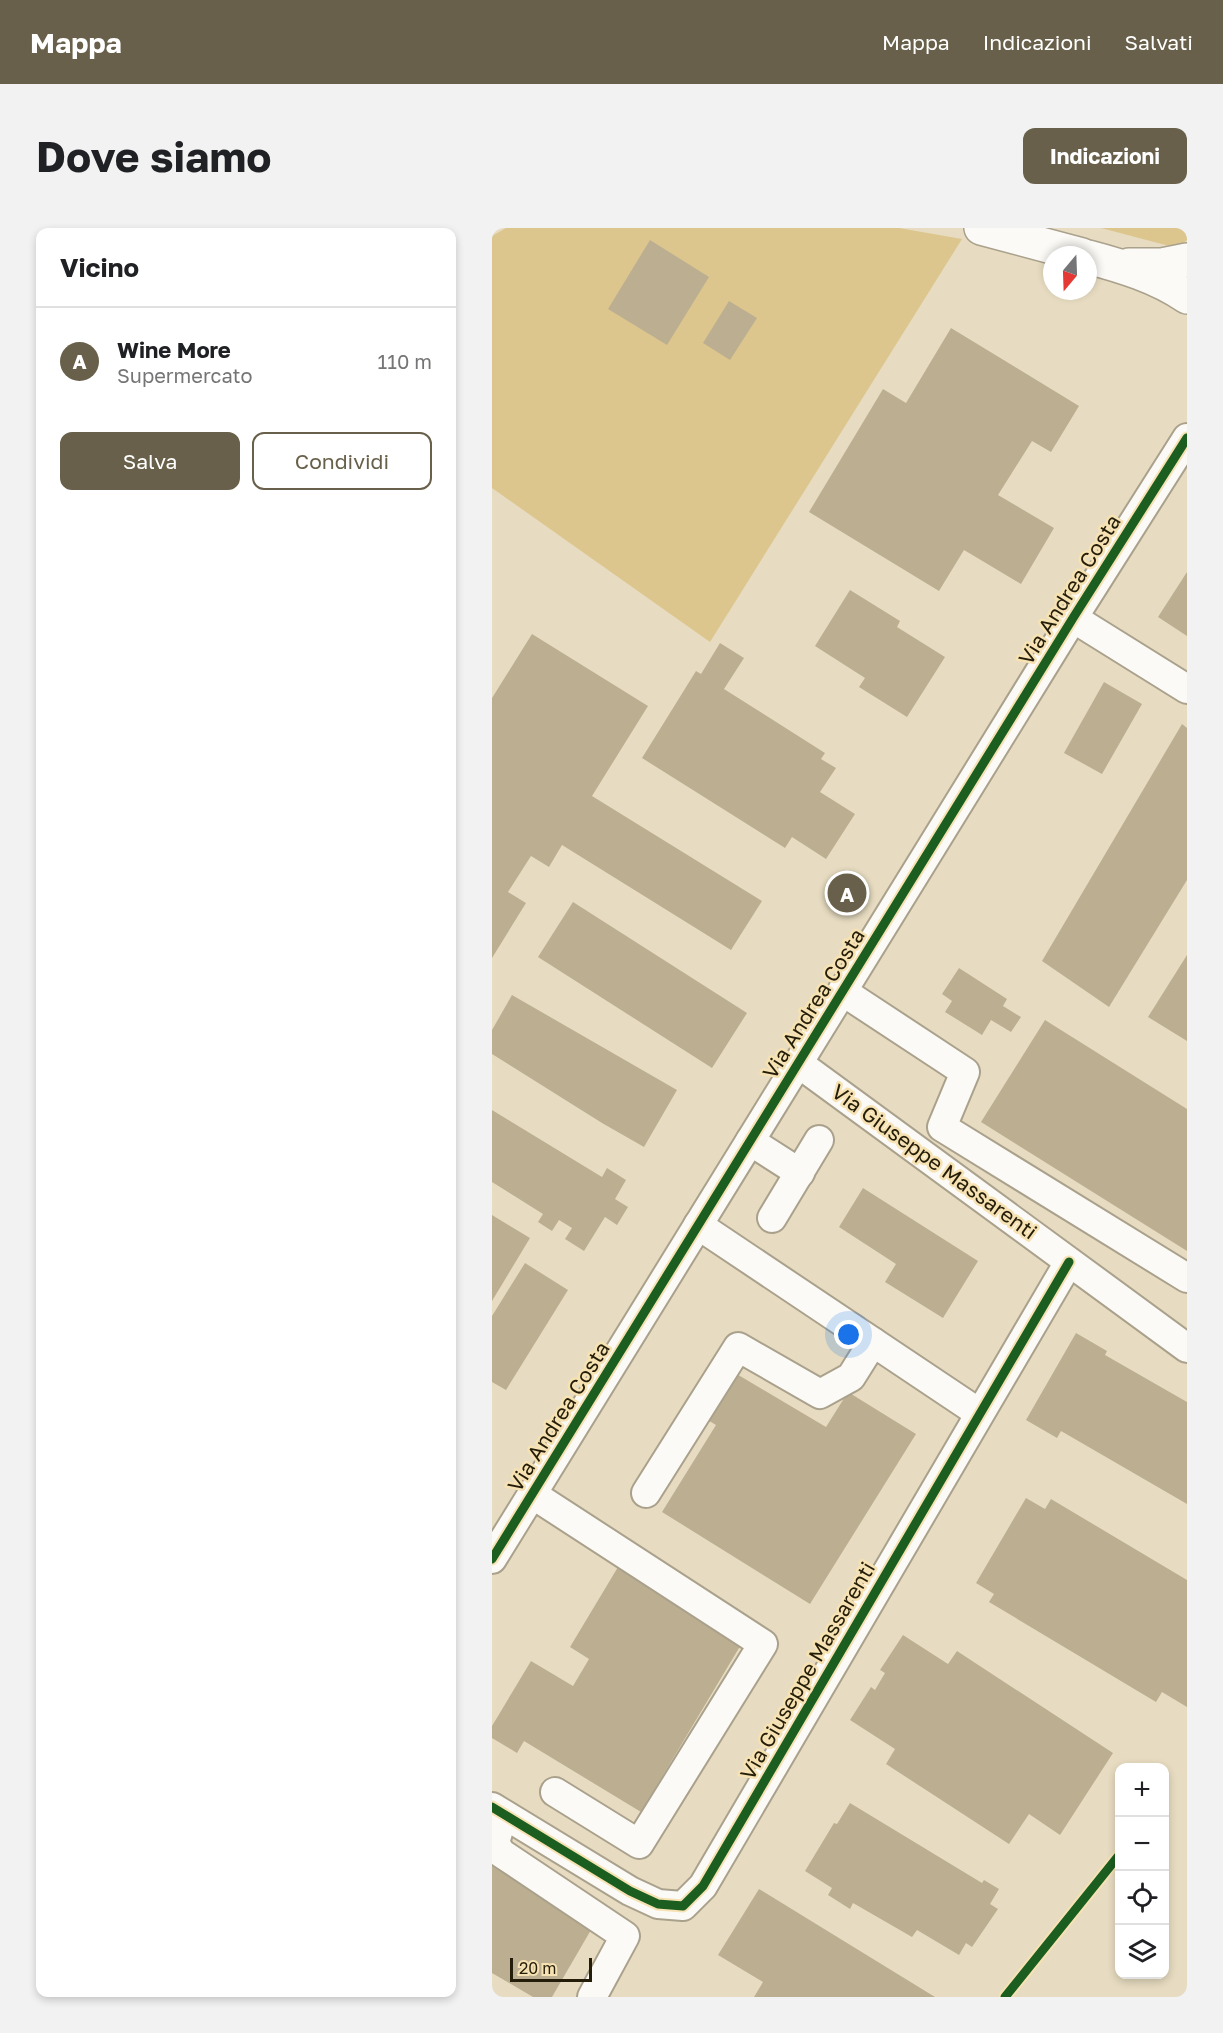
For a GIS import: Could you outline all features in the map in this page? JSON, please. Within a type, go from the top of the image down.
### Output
[{"type":"main road","points":[[981,228],[1048,246]]},
{"type":"main road","points":[[1103,261],[1162,265],[1187,260]]},
{"type":"main road","points":[[1103,261],[1156,280],[1187,297]]},
{"type":"street","name":"Via Andrea Costa","points":[[492,1559],[1073,618],[1187,438]]},
{"type":"street","points":[[1073,618],[1187,689]]},
{"type":"street","points":[[843,991],[965,1072],[942,1127],[1187,1278]]},
{"type":"street","name":"Via Giuseppe Massarenti","points":[[798,1063],[1187,1348]]},
{"type":"street","points":[[750,1140],[800,1173]]},
{"type":"street","points":[[772,1218],[819,1140]]},
{"type":"street","points":[[698,1225],[980,1413]]},
{"type":"street","name":"Via Giuseppe Massarenti","points":[[499,1812],[630,1891],[658,1904],[683,1906],[703,1886],[1069,1262]]},
{"type":"street","points":[[646,1493],[738,1347],[820,1394],[851,1377],[873,1342]]},
{"type":"street","points":[[532,1494],[763,1644],[639,1844],[555,1792]]},
{"type":"street","points":[[499,1812],[499,1829],[495,1843],[501,1853],[625,1936],[592,1997]]},
{"type":"shaded area","points":[[506,228],[899,228],[962,239],[710,642],[492,488],[492,236]]},
{"type":"shaded area","points":[[1101,228],[1187,228],[1187,240],[1177,248]]},
{"type":"building","points":[[650,240],[709,277],[667,345],[608,309]]},
{"type":"building","points":[[729,301],[757,318],[730,360],[703,343]]},
{"type":"building","points":[[951,328],[1079,406],[1051,452],[1032,441],[998,495],[1054,528],[1021,584],[964,550],[939,591],[809,512],[883,389],[906,403]]},
{"type":"building","points":[[1187,572],[1187,636],[1158,617]]},
{"type":"building","points":[[850,590],[900,621],[897,627],[945,657],[907,717],[859,687],[865,678],[815,646]]},
{"type":"building","points":[[532,634],[648,706],[592,796],[762,901],[731,950],[562,845],[549,867],[531,856],[508,892],[526,903],[492,958],[492,698]]},
{"type":"building","points":[[720,643],[744,658],[724,689],[825,753],[821,759],[836,768],[820,792],[855,814],[826,859],[792,837],[785,848],[642,758],[696,671],[701,674]]},
{"type":"building","points":[[1104,682],[1142,704],[1102,774],[1064,753]]},
{"type":"building","points":[[1182,724],[1187,728],[1187,880],[1109,1007],[1042,961]]},
{"type":"building","points":[[573,902],[747,1013],[712,1068],[538,957]]},
{"type":"building","points":[[1187,955],[1187,1041],[1148,1017]]},
{"type":"building","points":[[959,968],[1007,999],[1003,1006],[1021,1017],[1011,1032],[991,1020],[982,1035],[945,1012],[952,1001],[942,994]]},
{"type":"building","points":[[512,995],[677,1090],[644,1147],[492,1054],[492,1030]]},
{"type":"building","points":[[1045,1020],[1187,1109],[1187,1251],[981,1122]]},
{"type":"building","points":[[492,1110],[602,1177],[607,1168],[626,1180],[615,1199],[628,1207],[617,1225],[605,1217],[584,1251],[565,1239],[572,1228],[559,1220],[552,1231],[538,1222],[543,1214],[492,1182]]},
{"type":"building","points":[[863,1188],[978,1261],[943,1318],[885,1282],[896,1264],[839,1227]]},
{"type":"building","points":[[492,1215],[530,1238],[492,1301]]},
{"type":"building","points":[[525,1263],[568,1290],[506,1390],[492,1382],[492,1316]]},
{"type":"building","points":[[1076,1333],[1107,1351],[1105,1355],[1187,1402],[1187,1504],[1061,1431],[1057,1438],[1026,1420]]},
{"type":"building","points":[[735,1373],[826,1427],[848,1392],[916,1434],[810,1604],[662,1512],[716,1425],[706,1419]]},
{"type":"building","points":[[1026,1498],[1045,1509],[1051,1499],[1187,1580],[1187,1707],[1162,1692],[1156,1702],[989,1602],[994,1594],[976,1583]]},
{"type":"building","points":[[618,1567],[742,1643],[641,1812],[524,1741],[517,1753],[492,1738],[492,1726],[531,1661],[573,1686],[589,1659],[570,1647]]},
{"type":"building","points":[[903,1635],[948,1664],[957,1651],[1113,1753],[1060,1835],[1029,1814],[1009,1844],[886,1764],[895,1749],[850,1720],[871,1687],[875,1690],[885,1673],[880,1670]]},
{"type":"building","points":[[850,1803],[982,1883],[984,1880],[999,1889],[990,1904],[998,1909],[972,1947],[966,1943],[959,1955],[917,1930],[912,1937],[853,1903],[850,1909],[828,1895],[832,1888],[805,1871],[834,1823],[837,1824]]},
{"type":"building","points":[[492,1864],[595,1923],[552,1997],[533,1997],[492,1973]]},
{"type":"building","points":[[759,1889],[935,1997],[754,1997],[763,1982],[718,1955]]},
{"type":"cycle path","points":[[492,1559],[1073,618],[1187,438]]},
{"type":"cycle path","points":[[492,1807],[630,1891],[658,1904],[683,1906],[703,1886],[1069,1262]]},
{"type":"cycle path","points":[[1005,1997],[1115,1860]]},
{"type":"place","name":"Wine More","points":[[847,893]]}]
